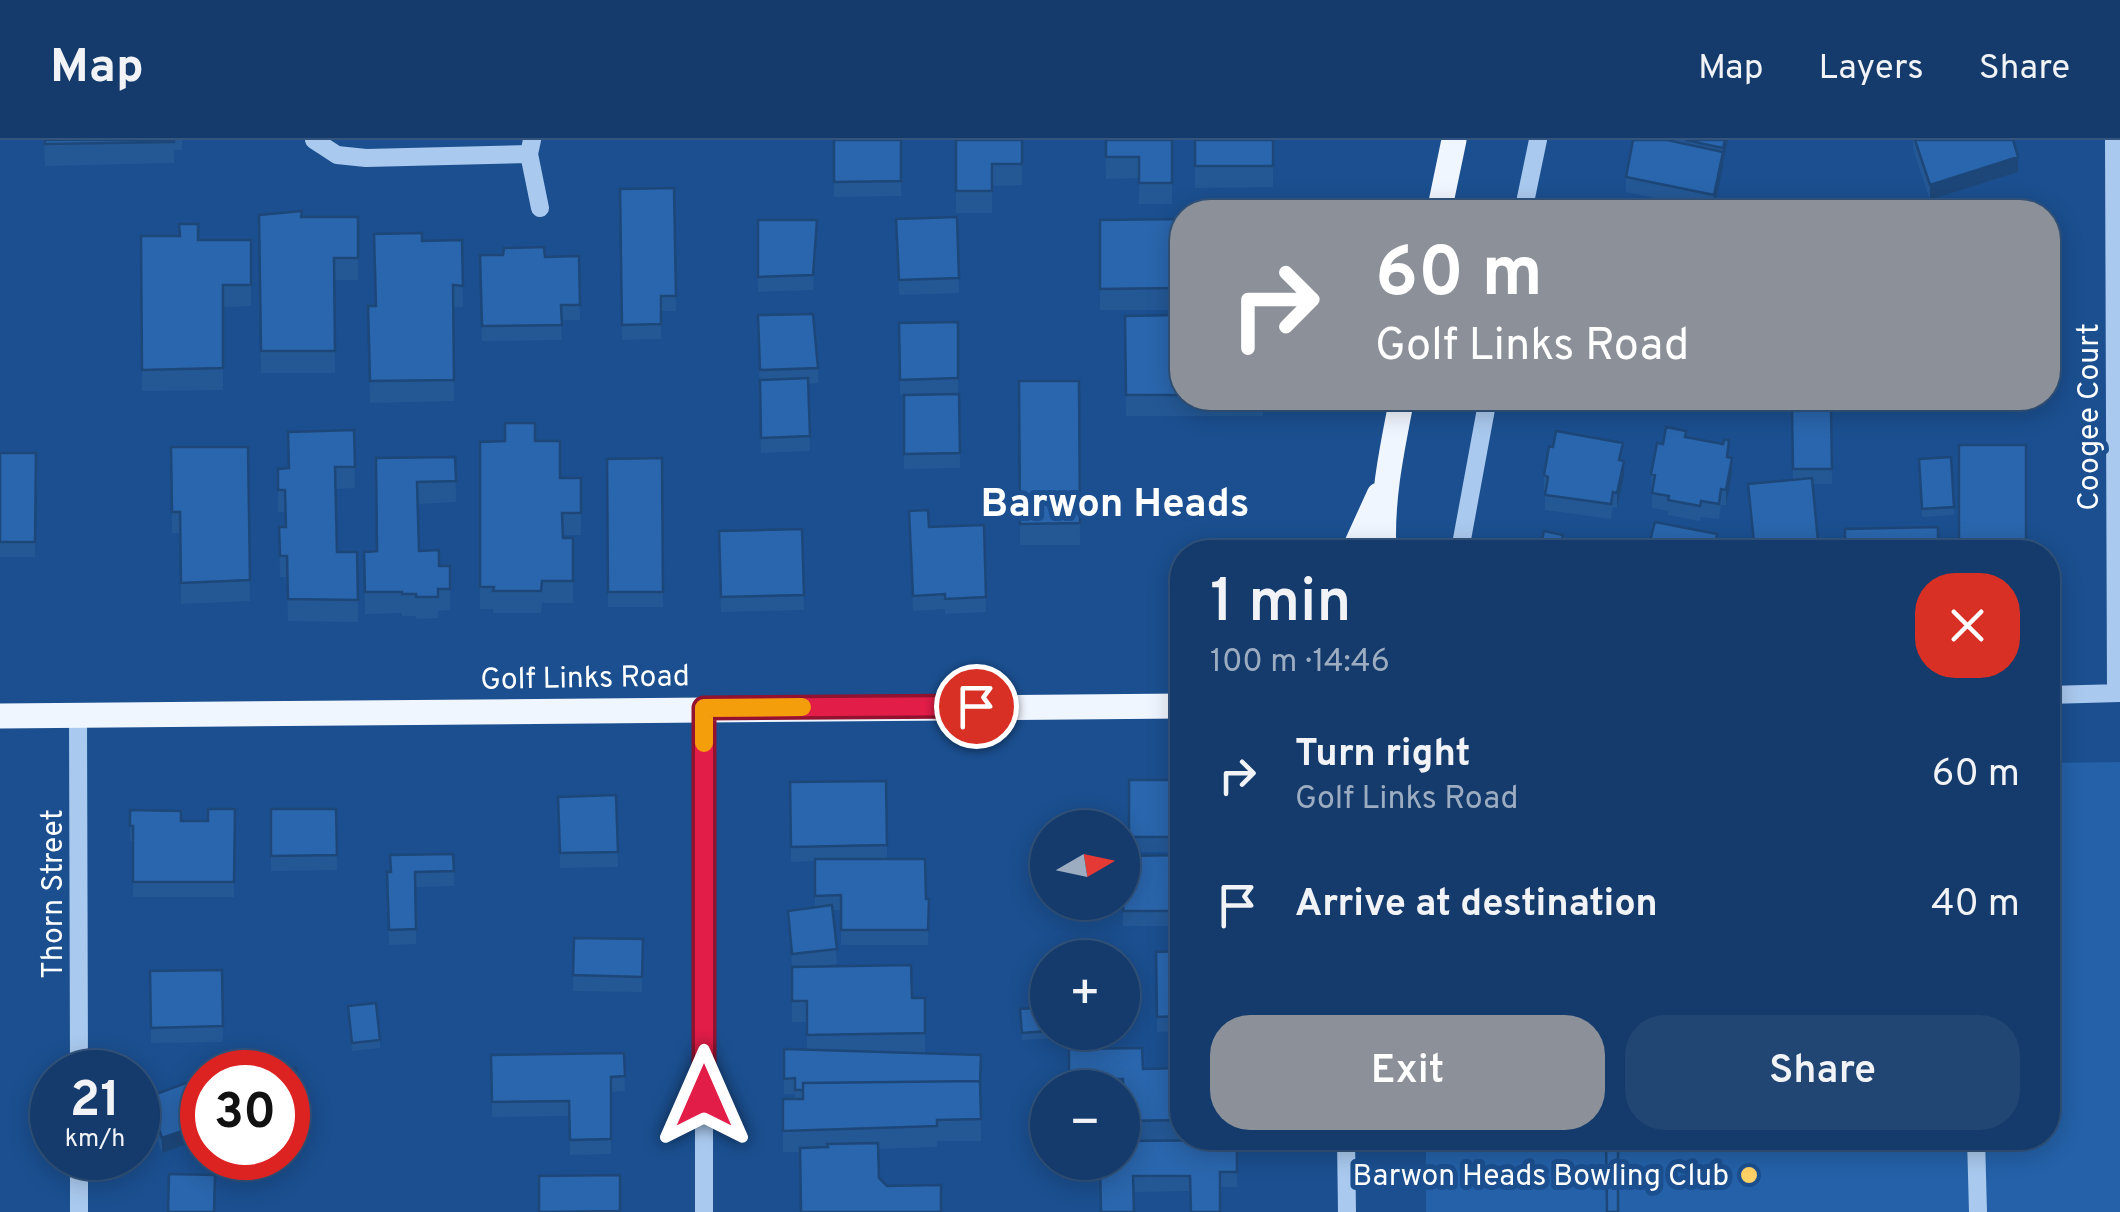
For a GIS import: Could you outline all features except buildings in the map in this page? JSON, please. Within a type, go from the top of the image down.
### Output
[{"type":"main road","points":[[1442,200],[1454,140]]},
{"type":"main road","points":[[1383,540],[1386,477],[1400,410]]},
{"type":"main road","points":[[1358,540],[1386,477]]},
{"type":"main road","name":"Golf Links Road","points":[[0,716],[1170,703]]},
{"type":"street","points":[[314,140],[338,156],[366,158],[531,147],[540,208]]},
{"type":"street","points":[[1526,200],[1538,140]]},
{"type":"street","name":"Coogee Court","points":[[2114,140],[2118,694]]},
{"type":"street","points":[[1462,540],[1486,410]]},
{"type":"street","points":[[2060,695],[2118,694]]},
{"type":"street","points":[[704,708],[704,1212]]},
{"type":"street","name":"Thorn Street","points":[[78,716],[79,1050]]},
{"type":"street","points":[[1346,1150],[1347,1212]]},
{"type":"street","points":[[1976,1150],[1978,1212]]},
{"type":"street","points":[[79,1180],[79,1212]]},
{"type":"shaded area","points":[[2120,762],[2120,1212],[1426,1212],[1426,1150],[2060,1150],[2060,763]]},
{"type":"slow traffic","points":[[704,743],[704,708],[802,707]]},
{"type":"place","name":"Barwon Heads Bowling Club","points":[[1749,1175]]},
{"type":"district","name":"Barwon Heads","points":[[1115,502]]},
{"type":"route","points":[[704,1096],[704,708],[976,706]]}]
